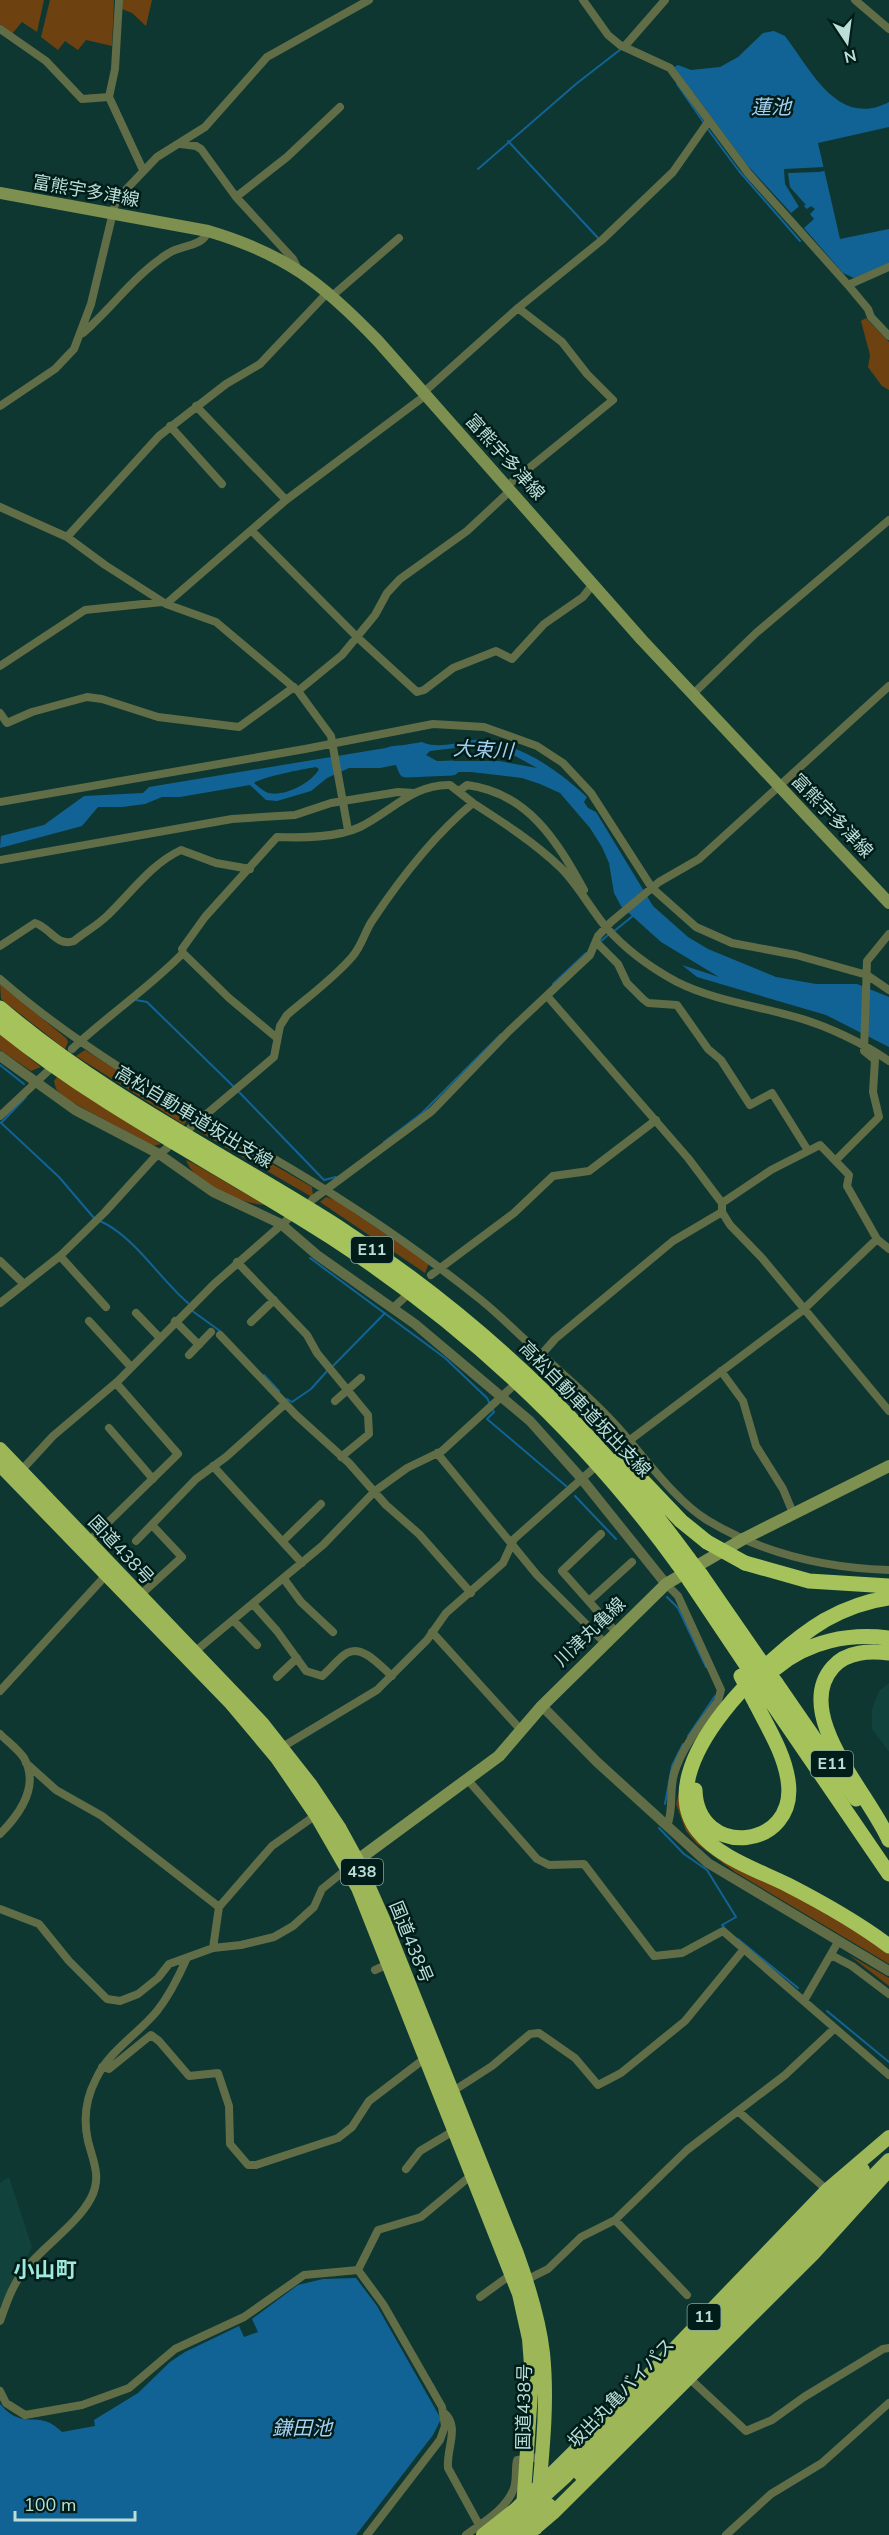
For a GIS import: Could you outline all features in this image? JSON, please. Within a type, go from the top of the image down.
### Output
[{"type":"highway","name":"高松自動車道坂出支線","points":[[0,1008],[51,1049],[129,1102],[261,1180],[386,1259],[532,1369],[608,1457],[695,1578],[766,1694],[885,1846]]},
{"type":"highway","name":"高松自動車道坂出支線","points":[[0,1025],[123,1112],[331,1237],[457,1328],[522,1384],[581,1444],[683,1561]]},
{"type":"highway","points":[[532,1369],[681,1521],[707,1542],[745,1563],[809,1581],[889,1586]]},
{"type":"highway","name":"国道438号","points":[[0,1449],[17,1474],[191,1655],[230,1702],[310,1784],[352,1864],[477,2170],[513,2273],[531,2355],[535,2458],[540,2485],[532,2531]]},
{"type":"highway","name":"国道438号","points":[[0,1465],[17,1474]]},
{"type":"highway","name":"高松自動車道坂出支線","points":[[695,1578],[708,1608],[750,1668]]},
{"type":"highway","points":[[889,1598],[847,1609],[824,1621],[784,1648],[757,1674],[728,1707],[703,1744],[687,1778],[685,1797],[692,1822],[711,1844],[820,1902],[889,1946]]},
{"type":"highway","points":[[766,1694],[786,1767],[789,1798],[782,1816],[771,1828],[747,1839],[730,1838],[714,1829],[702,1816],[695,1791],[698,1773],[709,1748],[740,1704],[777,1667],[807,1648],[853,1636],[889,1638]]},
{"type":"highway","points":[[889,1653],[860,1653],[837,1663],[822,1685],[820,1703],[830,1738],[885,1846],[889,1874]]},
{"type":"highway","name":"国道438号","points":[[278,1750],[316,1815],[352,1864],[382,1967],[431,2054]]},
{"type":"highway","name":"国道438号","points":[[447,2094],[455,2130],[477,2170],[526,2280],[543,2353],[542,2442],[535,2458],[523,2502],[522,2535]]},
{"type":"highway","name":"11","points":[[523,2502],[827,2190],[889,2137]]},
{"type":"highway","name":"坂出丸亀バイパス","points":[[516,2535],[889,2144]]},
{"type":"highway","name":"坂出丸亀バイパス","points":[[501,2535],[659,2387],[889,2160]]},
{"type":"highway","name":"11","points":[[532,2531],[851,2215],[889,2170]]},
{"type":"highway","points":[[542,2442],[545,2457],[553,2462],[561,2463]]},
{"type":"highway","points":[[482,2532],[523,2502]]},
{"type":"main road","name":"富熊宇多津線","points":[[0,193],[208,231],[262,249],[299,270],[330,294],[425,393],[692,695],[889,903]]},
{"type":"main road","name":"川津丸亀線","points":[[352,1864],[499,1756],[542,1706],[666,1584],[745,1538],[889,1466]]},
{"type":"street","points":[[119,0],[115,69],[109,97],[143,170]]},
{"type":"street","points":[[0,406],[69,357],[82,334],[116,200],[143,170],[157,157],[205,127],[267,57],[369,0]]},
{"type":"street","points":[[583,0],[608,34],[624,47],[670,68],[706,124],[848,285],[868,309],[871,317],[889,336]]},
{"type":"street","points":[[624,47],[665,0]]},
{"type":"street","points":[[855,0],[889,29]]},
{"type":"street","points":[[0,30],[46,60],[82,99],[109,97]]},
{"type":"street","points":[[236,197],[287,157],[340,107]]},
{"type":"street","points":[[0,666],[85,610],[164,603],[243,537],[253,532],[286,500],[425,393],[518,308],[569,269],[673,172],[706,124]]},
{"type":"street","points":[[181,144],[196,146],[201,150],[236,197],[293,259],[299,270]]},
{"type":"street","points":[[82,334],[149,268],[174,250],[200,242],[208,231]]},
{"type":"street","points":[[67,537],[135,461],[170,426],[260,364],[330,294],[399,238]]},
{"type":"street","points":[[848,285],[889,267]]},
{"type":"street","points":[[0,713],[7,723],[32,712],[78,698],[95,697],[158,717],[239,727],[342,655],[400,579],[467,531],[509,488],[613,400],[587,374],[562,342],[518,308]]},
{"type":"street","points":[[196,406],[286,500]]},
{"type":"street","points":[[170,426],[222,484]]},
{"type":"street","points":[[0,507],[67,537],[105,566],[164,603],[216,622],[296,689],[334,745],[348,830]]},
{"type":"street","points":[[692,695],[765,626],[889,520]]},
{"type":"street","points":[[253,532],[357,637],[417,692],[424,690],[453,668],[496,651],[512,659],[544,624],[583,597],[593,584]]},
{"type":"street","points":[[312,1200],[432,1111],[509,1031],[548,997],[590,955],[597,942],[651,889],[699,859],[889,686]]},
{"type":"street","points":[[0,802],[334,745],[433,724],[460,724],[507,733],[537,746],[563,763],[591,794],[651,889],[676,912],[710,934],[732,942],[796,955],[867,979],[889,990]]},
{"type":"street","points":[[75,1045],[156,979],[183,953],[182,949],[205,916],[278,837],[315,838],[358,828],[414,793],[441,785],[450,785],[562,869],[610,928],[640,958],[678,982],[714,996],[801,1018],[865,1043],[889,1061]]},
{"type":"street","points":[[459,791],[467,786],[506,796],[543,824],[557,843],[587,895],[588,902]]},
{"type":"street","points":[[0,860],[232,819],[295,814],[343,801],[398,792],[414,793]]},
{"type":"street","points":[[190,1128],[274,1057],[280,1026],[287,1015],[350,959],[364,940],[370,923],[413,865],[454,819],[473,803]]},
{"type":"street","points":[[0,946],[35,923],[58,941],[68,943],[75,941],[108,915],[123,897],[158,866],[181,850],[216,863],[250,869]]},
{"type":"street","points":[[836,1160],[879,1117],[873,1092],[875,1060],[864,1052],[867,961],[889,934]]},
{"type":"street","points":[[597,942],[618,963],[627,982],[648,1003],[677,1005],[708,1049],[721,1060],[750,1105],[772,1092],[807,1149]]},
{"type":"street","points":[[183,953],[277,1038]]},
{"type":"street","points":[[0,980],[75,1045],[265,1154],[440,1268],[483,1301],[595,1402],[627,1442],[696,1512],[760,1547],[800,1559],[839,1567],[889,1570]]},
{"type":"street","points":[[548,997],[656,1120],[722,1207],[729,1225],[762,1258],[889,1411]]},
{"type":"street","points":[[0,1056],[75,1110],[163,1151],[213,1192],[285,1222],[317,1255],[393,1308],[530,1421],[581,1478],[678,1596],[721,1690],[718,1701],[678,1762],[671,1788],[671,1813],[667,1826]]},
{"type":"street","points":[[0,1116],[48,1071]]},
{"type":"street","points":[[431,1275],[514,1214],[554,1176],[589,1172],[656,1120]]},
{"type":"street","points":[[532,1369],[541,1354],[555,1339],[673,1241],[771,1170],[807,1149],[820,1145],[849,1175],[847,1186],[877,1239],[889,1250]]},
{"type":"street","points":[[0,1303],[60,1256],[163,1151]]},
{"type":"street","points":[[17,1474],[53,1436],[116,1383],[175,1321],[237,1262],[285,1222]]},
{"type":"street","points":[[627,1442],[803,1310],[877,1239]]},
{"type":"street","points":[[60,1256],[106,1307]]},
{"type":"street","points":[[0,1260],[24,1284]]},
{"type":"street","points":[[237,1262],[307,1335],[317,1353],[368,1415],[369,1434],[341,1457]]},
{"type":"street","points":[[393,1308],[405,1297]]},
{"type":"street","points":[[251,1322],[274,1300]]},
{"type":"street","points":[[136,1313],[159,1337]]},
{"type":"street","points":[[89,1321],[131,1367]]},
{"type":"street","points":[[175,1321],[199,1345]]},
{"type":"street","points":[[189,1354],[216,1334],[375,1491],[386,1505],[419,1534],[471,1593]]},
{"type":"street","points":[[721,1371],[743,1401],[756,1446],[783,1489],[793,1513]]},
{"type":"street","points":[[335,1401],[361,1378]]},
{"type":"street","points":[[85,1545],[178,1454],[116,1383]]},
{"type":"street","points":[[191,1655],[302,1563],[375,1491],[407,1468],[437,1453],[492,1408],[512,1387]]},
{"type":"street","points":[[136,1541],[196,1479],[285,1404]]},
{"type":"street","points":[[109,1428],[153,1479]]},
{"type":"street","points":[[437,1453],[555,1596],[605,1643]]},
{"type":"street","points":[[213,1466],[302,1563]]},
{"type":"street","points":[[278,1750],[377,1690],[432,1632],[446,1612],[471,1593],[503,1563],[514,1539],[594,1468]]},
{"type":"street","points":[[283,1541],[321,1504]]},
{"type":"street","points":[[136,1599],[182,1557],[152,1525]]},
{"type":"street","points":[[601,1534],[589,1551],[562,1571],[616,1632]]},
{"type":"street","points":[[589,1601],[632,1562]]},
{"type":"street","points":[[0,1691],[110,1571]]},
{"type":"street","points":[[284,1579],[301,1602],[333,1632]]},
{"type":"street","points":[[252,1604],[306,1671],[322,1676],[349,1652],[357,1651],[364,1653],[392,1676]]},
{"type":"street","points":[[233,1620],[257,1645]]},
{"type":"street","points":[[432,1632],[520,1729]]},
{"type":"street","points":[[277,1677],[297,1658]]},
{"type":"street","points":[[542,1706],[597,1762],[715,1867],[889,1971]]},
{"type":"street","points":[[0,1734],[22,1755],[30,1777],[22,1808],[0,1834]]},
{"type":"street","points":[[26,1763],[56,1790],[102,1816],[219,1907]]},
{"type":"street","points":[[467,1779],[537,1858],[549,1865],[584,1864],[654,1956],[682,1953],[723,1931],[805,1999],[889,2075]]},
{"type":"street","points":[[213,1948],[219,1907],[272,1846],[316,1815]]},
{"type":"street","points":[[0,1909],[39,1924],[107,1999],[120,2001],[138,1994],[169,1964],[186,1960],[213,1948],[240,1946],[274,1936],[293,1926],[314,1907],[322,1889],[352,1864]]},
{"type":"street","points":[[805,1999],[838,1942]]},
{"type":"street","points":[[447,2094],[492,2066],[530,2034],[539,2033],[575,2058],[598,2085],[621,2073],[685,2021],[744,1948]]},
{"type":"street","points":[[831,1955],[852,1966],[889,1994]]},
{"type":"street","points":[[0,2321],[8,2298],[24,2271],[71,2221],[94,2192],[97,2174],[88,2141],[86,2114],[88,2099],[102,2067],[156,2012],[176,1982],[186,1960]]},
{"type":"street","points":[[526,2280],[548,2270],[581,2237],[615,2220],[687,2150],[785,2074],[835,2028]]},
{"type":"street","points":[[102,2067],[109,2069],[151,2035],[189,2076],[218,2073],[229,2106],[230,2144],[248,2165],[256,2165],[338,2138],[352,2127],[369,2101],[431,2054]]},
{"type":"street","points":[[738,2111],[827,2190]]},
{"type":"street","points":[[406,2169],[420,2151],[455,2130]]},
{"type":"street","points":[[358,2270],[378,2230],[421,2217],[477,2170]]},
{"type":"street","points":[[615,2220],[687,2295]]},
{"type":"street","points":[[0,2391],[6,2403],[26,2415],[93,2402],[137,2383],[175,2349],[244,2317],[304,2275],[358,2270]]},
{"type":"street","points":[[358,2270],[383,2304],[443,2412],[445,2426],[440,2440],[367,2535]]},
{"type":"street","points":[[480,2297],[513,2273]]},
{"type":"street","points":[[689,2378],[746,2431],[772,2420],[804,2397],[883,2349],[889,2348]]},
{"type":"street","points":[[726,2535],[771,2494],[822,2463],[889,2403]]},
{"type":"street","points":[[443,2412],[449,2417],[453,2429],[447,2456],[448,2468],[482,2532]]},
{"type":"street","points":[[466,2535],[482,2532],[508,2498],[515,2486],[517,2460],[535,2458]]},
{"type":"shaded area","points":[[0,0],[44,0],[37,32],[22,22],[11,35],[0,24]]},
{"type":"shaded area","points":[[50,0],[114,0],[112,46],[86,40],[78,50],[65,41],[58,50],[41,37]]},
{"type":"shaded area","points":[[122,0],[152,0],[146,26],[132,13],[122,9]]},
{"type":"shaded area","points":[[866,318],[889,342],[889,390],[882,386],[868,367],[870,355],[861,321]]},
{"type":"shaded area","points":[[0,984],[66,1038],[68,1042],[65,1049],[1,999]]},
{"type":"shaded area","points":[[0,1034],[41,1067],[31,1071],[0,1050]]},
{"type":"shaded area","points":[[85,1050],[187,1114],[184,1125],[76,1056]]},
{"type":"shaded area","points":[[57,1077],[161,1144],[153,1146],[66,1099],[56,1089],[54,1081]]},
{"type":"shaded area","points":[[205,1125],[312,1187],[312,1197],[196,1130]]},
{"type":"shaded area","points":[[186,1160],[265,1205],[244,1201],[219,1191],[198,1177]]},
{"type":"shaded area","points":[[326,1197],[335,1200],[429,1263],[425,1273],[320,1202]]},
{"type":"shaded area","points":[[889,1683],[889,1752],[872,1729],[872,1709],[879,1691]]},
{"type":"shaded area","points":[[685,1767],[693,1828],[889,1951],[889,1964],[735,1872],[697,1844],[686,1831],[676,1804]]},
{"type":"shaded area","points":[[849,1955],[889,1978],[889,1986]]},
{"type":"shaded area","points":[[9,2177],[32,2247],[0,2307],[0,2183]]},
{"type":"water","name":"蓮池","points":[[774,31],[785,36],[816,79],[841,102],[855,108],[871,108],[889,102],[889,127],[818,143],[840,239],[889,229],[889,263],[854,278],[843,273],[804,228],[814,219],[810,214],[815,209],[811,206],[807,209],[802,204],[791,213],[748,166],[674,67],[678,65],[691,70],[720,67],[738,57],[763,33]]},
{"type":"water","points":[[480,739],[511,747],[538,760],[587,797],[584,802],[588,808],[596,812],[653,906],[688,937],[708,949],[776,977],[816,984],[857,984],[889,997],[889,1047],[826,1015],[697,977],[682,965],[719,977],[661,942],[621,906],[614,893],[609,863],[590,828],[560,793],[522,778],[471,772],[439,772],[418,764],[405,763],[380,768],[349,768],[327,778],[311,791],[277,801],[266,800],[250,785],[180,797],[162,797],[145,804],[98,807],[82,826],[0,848],[1,836],[44,825],[84,796],[143,793],[149,787],[422,742],[443,745]],"holes":[[[480,745],[508,752],[537,768],[499,761],[437,761],[426,755],[430,751]],[[316,767],[319,769],[310,779],[288,791],[272,794],[254,783],[293,771]]]},
{"type":"water","name":"鎌田池","points":[[356,2278],[377,2306],[441,2419],[433,2435],[356,2535],[0,2535],[0,2404],[17,2417],[45,2421],[62,2432],[95,2426],[94,2420],[138,2393],[170,2362],[185,2352],[239,2326],[244,2337],[258,2332],[252,2319],[298,2285],[323,2279]]},
{"type":"pier","points":[[824,167],[824,171],[819,172],[788,173],[790,187],[806,205],[799,207],[785,184],[784,169]]},
{"type":"waterway","points":[[478,169],[576,84],[621,49]]},
{"type":"waterway","points":[[677,84],[704,123]]},
{"type":"waterway","points":[[707,128],[739,171],[800,241]]},
{"type":"waterway","points":[[508,141],[598,238]]},
{"type":"waterway","name":"大束川","points":[[391,754],[399,753],[406,770],[452,768]]},
{"type":"waterway","points":[[613,932],[634,915]]},
{"type":"waterway","points":[[601,941],[608,935]]},
{"type":"waterway","points":[[553,984],[586,953]]},
{"type":"waterway","points":[[136,1000],[147,1002],[234,1087]]},
{"type":"waterway","points":[[384,1142],[422,1113],[501,1034]]},
{"type":"waterway","points":[[0,1065],[24,1084]]},
{"type":"waterway","points":[[239,1092],[324,1180],[336,1177]]},
{"type":"waterway","points":[[1,1123],[26,1097]]},
{"type":"waterway","points":[[0,1122],[59,1177],[94,1218]]},
{"type":"waterway","points":[[100,1221],[135,1247],[188,1303]]},
{"type":"waterway","points":[[310,1258],[445,1358],[487,1398],[494,1412],[487,1419],[566,1486]]},
{"type":"waterway","points":[[191,1310],[220,1331]]},
{"type":"waterway","points":[[332,1367],[385,1313]]},
{"type":"waterway","points":[[287,1399],[292,1402],[311,1389],[328,1370]]},
{"type":"waterway","points":[[264,1375],[279,1391]]},
{"type":"waterway","points":[[575,1496],[616,1539]]},
{"type":"waterway","points":[[667,1597],[678,1608],[706,1667]]},
{"type":"waterway","points":[[688,1736],[715,1696]]},
{"type":"waterway","points":[[665,1804],[672,1766],[683,1744]]},
{"type":"waterway","points":[[659,1828],[684,1854],[707,1870],[736,1917],[722,1925],[724,1927]]},
{"type":"waterway","points":[[738,1939],[798,1988]]},
{"type":"waterway","points":[[827,2011],[889,2062]]},
{"type":"tunnel","points":[[605,1460],[625,1443]]},
{"type":"district","name":"小山町","points":[[45,2270]]}]
